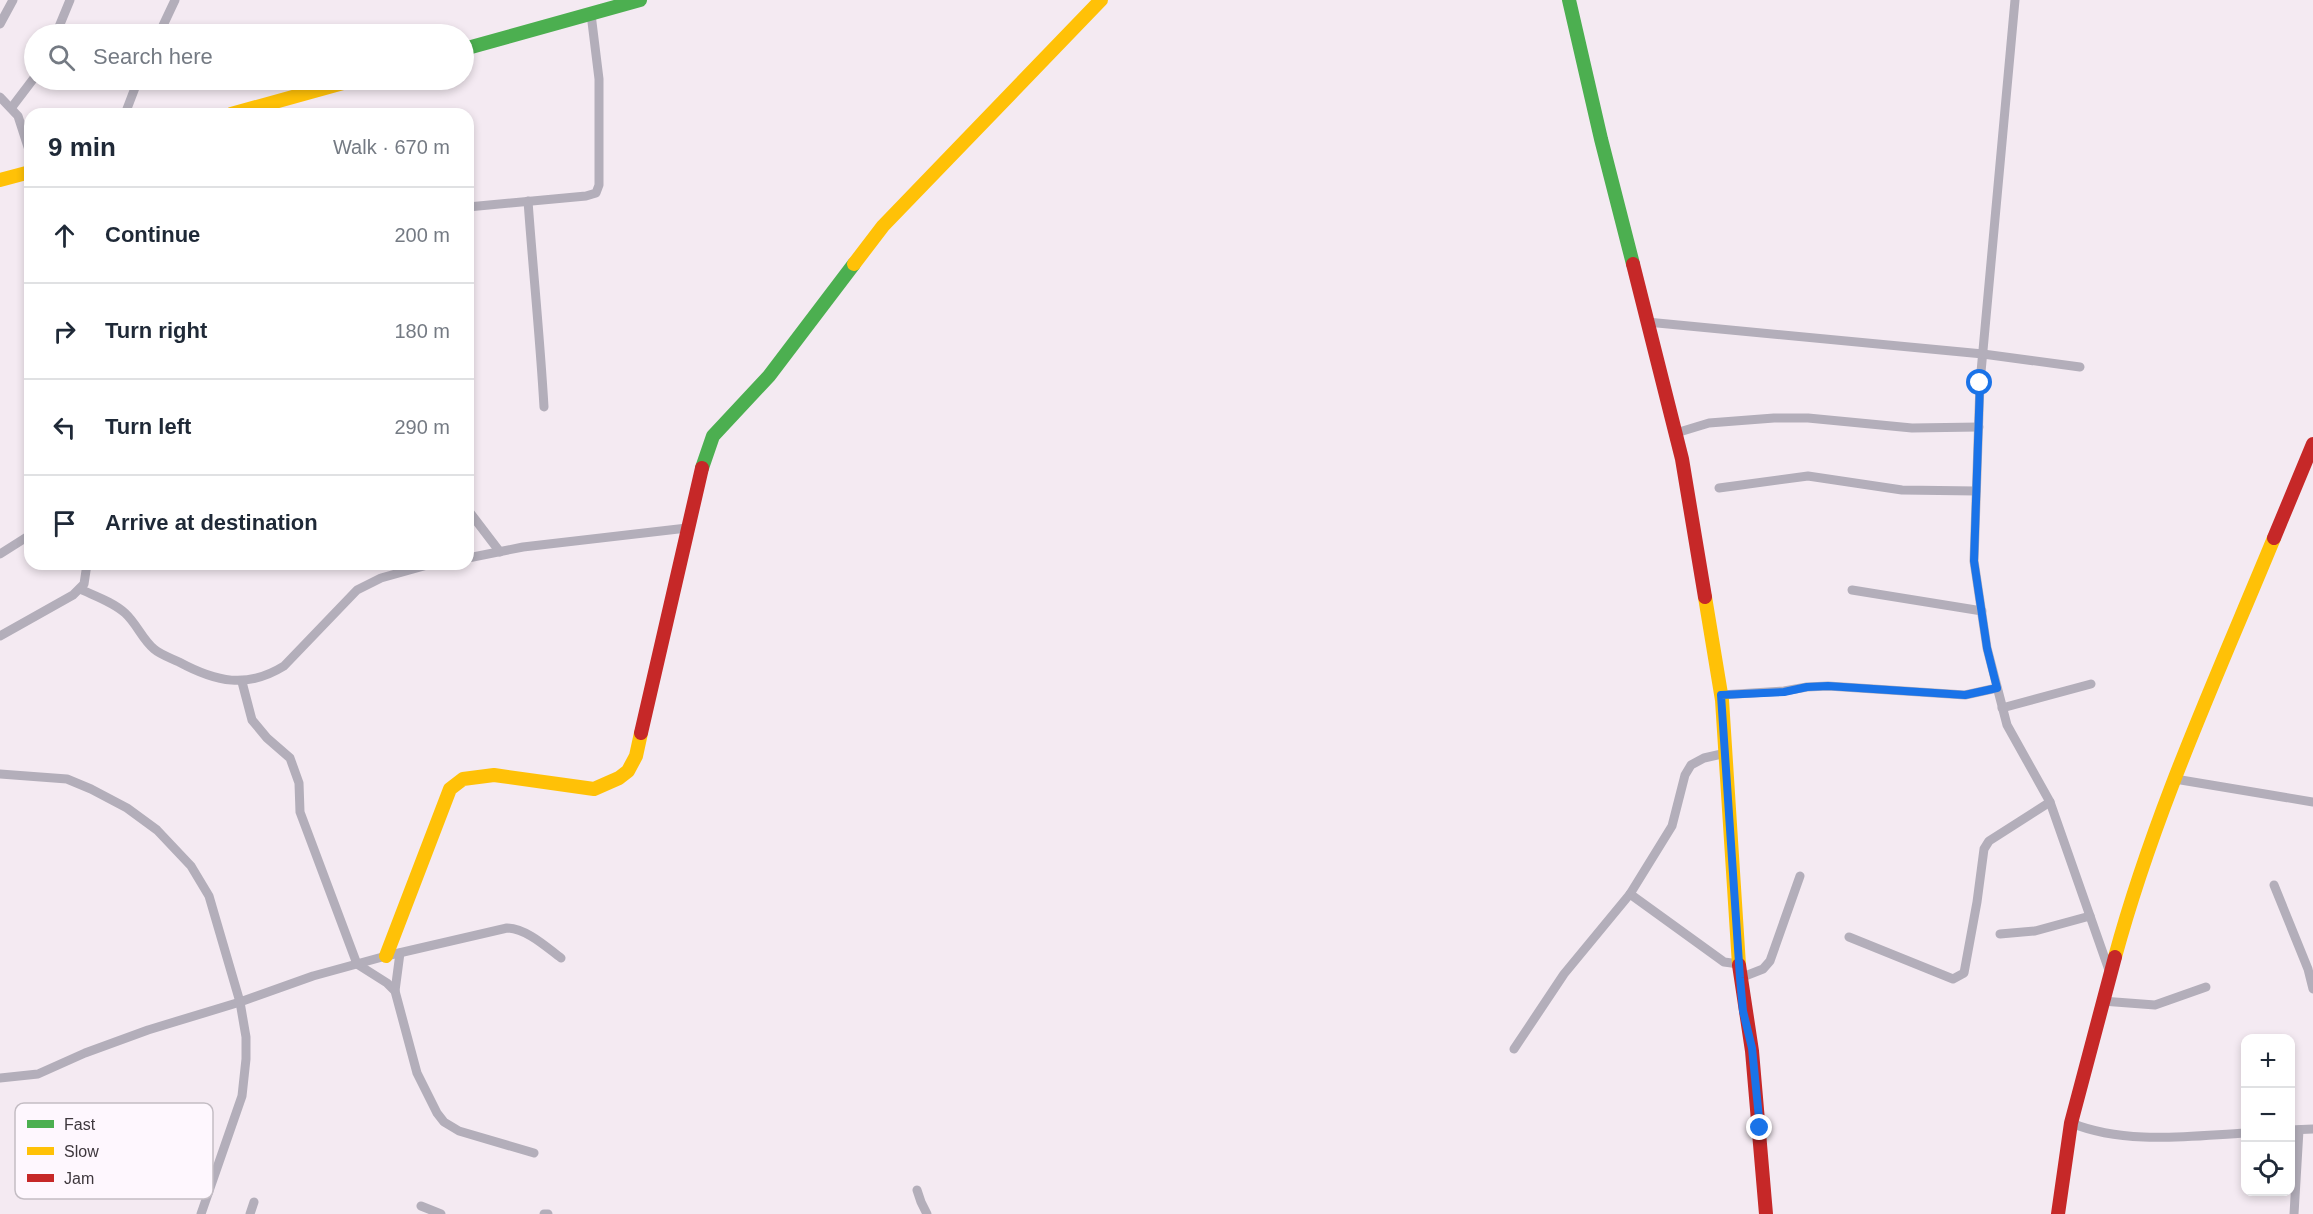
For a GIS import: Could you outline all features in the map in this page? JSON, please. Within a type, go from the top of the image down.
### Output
[{"type":"street","points":[[0,24],[13,0]]},
{"type":"street","points":[[60,24],[70,0]]},
{"type":"street","points":[[164,24],[175,0]]},
{"type":"street","points":[[474,46],[640,0]]},
{"type":"street","points":[[386,956],[450,789],[463,779],[494,775],[594,789],[619,778],[628,771],[636,756],[704,457],[713,436],[770,376],[883,226],[1101,0]]},
{"type":"street","points":[[1569,0],[1601,139],[1676,433],[1721,695],[1739,971],[1743,1011],[1752,1048],[1766,1214]]},
{"type":"street","points":[[2015,0],[1983,354],[1978,427],[1974,561],[1987,648],[2007,724],[2050,802],[2110,973]]},
{"type":"street","points":[[474,206],[586,196],[596,193],[599,185],[599,79],[591,14]]},
{"type":"street","points":[[12,107],[25,90]]},
{"type":"street","points":[[127,108],[134,90]]},
{"type":"street","points":[[253,108],[318,90]]},
{"type":"street","points":[[0,97],[12,107],[18,116],[24,134]]},
{"type":"street","points":[[0,180],[24,174]]},
{"type":"street","points":[[528,201],[534,286],[540,329],[544,407]]},
{"type":"street","points":[[1647,322],[1983,354],[2080,367]]},
{"type":"street","points":[[1676,433],[1709,423],[1774,418],[1808,418],[1912,428],[1978,427]]},
{"type":"street","points":[[2058,1214],[2072,1123],[2085,1064],[2129,905],[2175,779],[2313,444]]},
{"type":"street","points":[[1719,488],[1808,476],[1902,490],[1977,490]]},
{"type":"street","points":[[474,518],[500,552]]},
{"type":"street","points":[[474,557],[547,544],[687,528]]},
{"type":"street","points":[[0,554],[24,538]]},
{"type":"street","points":[[0,636],[73,595],[84,584],[86,570]]},
{"type":"street","points":[[80,588],[124,612],[135,624],[143,638],[156,651],[199,673],[242,682],[269,675],[284,666],[357,590],[381,578],[410,570]]},
{"type":"street","points":[[1852,590],[1982,611]]},
{"type":"street","points":[[242,682],[252,720],[267,738],[290,758],[299,783],[300,812],[357,964],[387,983],[395,991]]},
{"type":"street","points":[[2002,708],[2091,684]]},
{"type":"street","points":[[1721,695],[1784,692],[1807,687],[1828,686],[1965,695],[1997,688]]},
{"type":"street","points":[[1514,1049],[1564,974],[1630,894],[1672,826],[1685,775],[1691,765],[1704,758],[1726,753]]},
{"type":"street","points":[[0,774],[67,779],[127,808],[157,830],[191,866],[209,896],[240,1002],[246,1037],[243,1096],[213,1180]]},
{"type":"street","points":[[2175,779],[2313,802]]},
{"type":"street","points":[[1849,937],[1953,979],[1959,978],[1964,973],[1984,849],[1989,841],[2050,802]]},
{"type":"street","points":[[1630,894],[1739,971],[1763,969],[1770,961],[1800,876]]},
{"type":"street","points":[[2274,885],[2308,969],[2313,989]]},
{"type":"street","points":[[2000,934],[2035,931],[2090,916]]},
{"type":"street","points":[[0,1078],[38,1074],[85,1053],[148,1030],[240,1002],[312,976],[507,928],[517,928],[561,958]]},
{"type":"street","points":[[400,953],[395,991],[417,1073],[437,1113],[444,1122],[459,1131],[534,1153]]},
{"type":"street","points":[[2102,1001],[2155,1005],[2206,987]]},
{"type":"street","points":[[2072,1123],[2093,1132],[2129,1137],[2241,1133]]},
{"type":"street","points":[[2295,1130],[2313,1129]]},
{"type":"street","points":[[2294,1214],[2295,1142]]},
{"type":"street","points":[[917,1190],[927,1214]]},
{"type":"street","points":[[201,1214],[206,1199]]},
{"type":"street","points":[[250,1214],[254,1202]]},
{"type":"street","points":[[421,1206],[441,1214]]},
{"type":"traffic: fast","points":[[474,46],[640,0]]},
{"type":"traffic: fast","points":[[1569,0],[1633,264]]},
{"type":"traffic: fast","points":[[702,468],[713,436],[769,376],[854,264]]},
{"type":"traffic: slow","points":[[854,264],[883,226],[1101,0]]},
{"type":"traffic: slow","points":[[253,108],[318,90]]},
{"type":"traffic: slow","points":[[0,180],[24,174]]},
{"type":"traffic: slow","points":[[2115,957],[2148,850],[2167,798],[2274,538]]},
{"type":"traffic: slow","points":[[1705,597],[1722,700],[1739,965]]},
{"type":"traffic: slow","points":[[386,956],[450,789],[463,779],[494,775],[594,789],[619,778],[628,771],[636,756],[641,733]]},
{"type":"traffic: jam","points":[[1633,264],[1682,459],[1705,597]]},
{"type":"traffic: jam","points":[[2274,538],[2313,444]]},
{"type":"traffic: jam","points":[[641,733],[702,468]]},
{"type":"traffic: jam","points":[[2058,1214],[2071,1123],[2115,957]]},
{"type":"traffic: jam","points":[[1739,965],[1752,1051],[1766,1214]]},
{"type":"route","points":[[1760,1128],[1752,1048],[1743,1011],[1740,978],[1721,695],[1784,692],[1807,687],[1828,686],[1965,695],[1997,688],[1987,648],[1974,561],[1980,383]]}]
